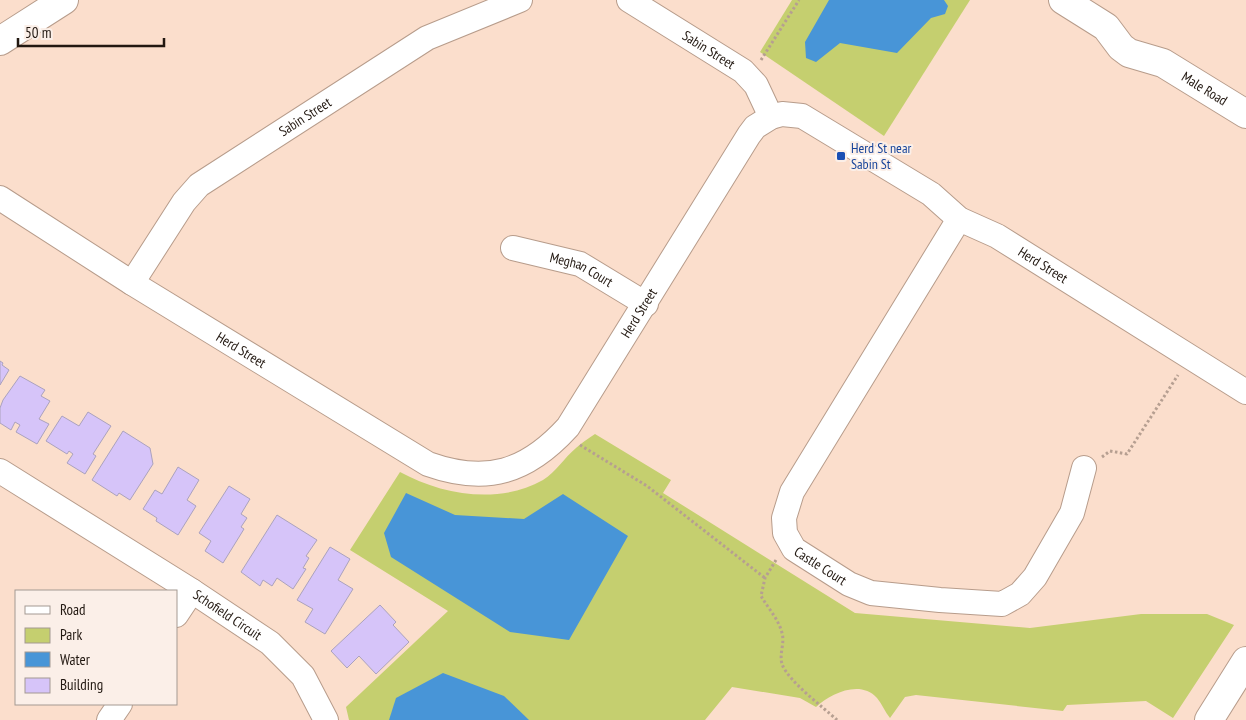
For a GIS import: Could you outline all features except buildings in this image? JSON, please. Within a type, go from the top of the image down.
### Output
[{"type":"street","points":[[0,41],[64,0]]},
{"type":"street","name":"Sabin Street","points":[[132,283],[184,202],[199,185],[428,38],[520,0]]},
{"type":"street","name":"Sabin Street","points":[[629,0],[750,78],[771,116]]},
{"type":"street","name":"Male Road","points":[[1063,0],[1106,27],[1139,36],[1146,41],[1163,63],[1246,114]]},
{"type":"street","name":"Herd Street","points":[[0,198],[132,283],[428,464],[447,471],[468,474],[490,474],[512,469],[545,451],[568,427],[749,135],[755,127],[771,116],[794,114],[810,120],[931,194],[959,220],[997,236],[1246,392]]},
{"type":"street","name":"Castle Court","points":[[959,220],[792,492],[784,518],[785,534],[794,549],[849,584],[870,593],[1002,604],[1020,594],[1035,577],[1072,513],[1084,468]]},
{"type":"street","name":"Meghan Court","points":[[513,248],[580,264],[646,304]]},
{"type":"street","name":"Schofield Circuit","points":[[0,472],[192,591],[270,643],[303,676],[326,720]]},
{"type":"street","points":[[178,612],[192,591]]},
{"type":"street","points":[[1209,720],[1246,661]]},
{"type":"street","points":[[109,720],[119,705]]},
{"type":"path","points":[[750,78],[799,0]]},
{"type":"path","points":[[1084,468],[1110,452],[1127,454],[1180,372]]},
{"type":"path","points":[[578,444],[646,486],[766,578]]},
{"type":"path","points":[[794,549],[782,552],[766,578],[761,596],[779,625],[783,636],[780,654],[783,665],[789,675],[837,720]]},
{"type":"green space","points":[[792,0],[970,0],[884,136],[760,52]]},
{"type":"green space","points":[[595,434],[671,480],[663,493],[855,613],[1030,628],[1141,614],[1207,614],[1234,625],[1173,718],[1146,701],[1067,705],[1063,711],[916,695],[905,697],[890,718],[877,698],[870,692],[862,690],[854,689],[837,693],[816,707],[800,698],[732,687],[705,720],[349,720],[346,707],[448,611],[350,550],[400,472],[416,480],[452,491],[489,495],[508,493],[526,488],[543,480],[578,446]]},
{"type":"water","points":[[829,0],[944,0],[948,6],[945,14],[931,18],[897,53],[840,43],[816,62],[806,58],[805,42]]},
{"type":"water","points":[[406,493],[455,515],[524,519],[563,494],[628,536],[569,640],[510,632],[391,557],[384,533]]},
{"type":"water","points":[[443,673],[504,696],[529,720],[389,720],[396,698]]},
{"type":"place","name":"Herd St near Sabin St","points":[[841,156]]}]
